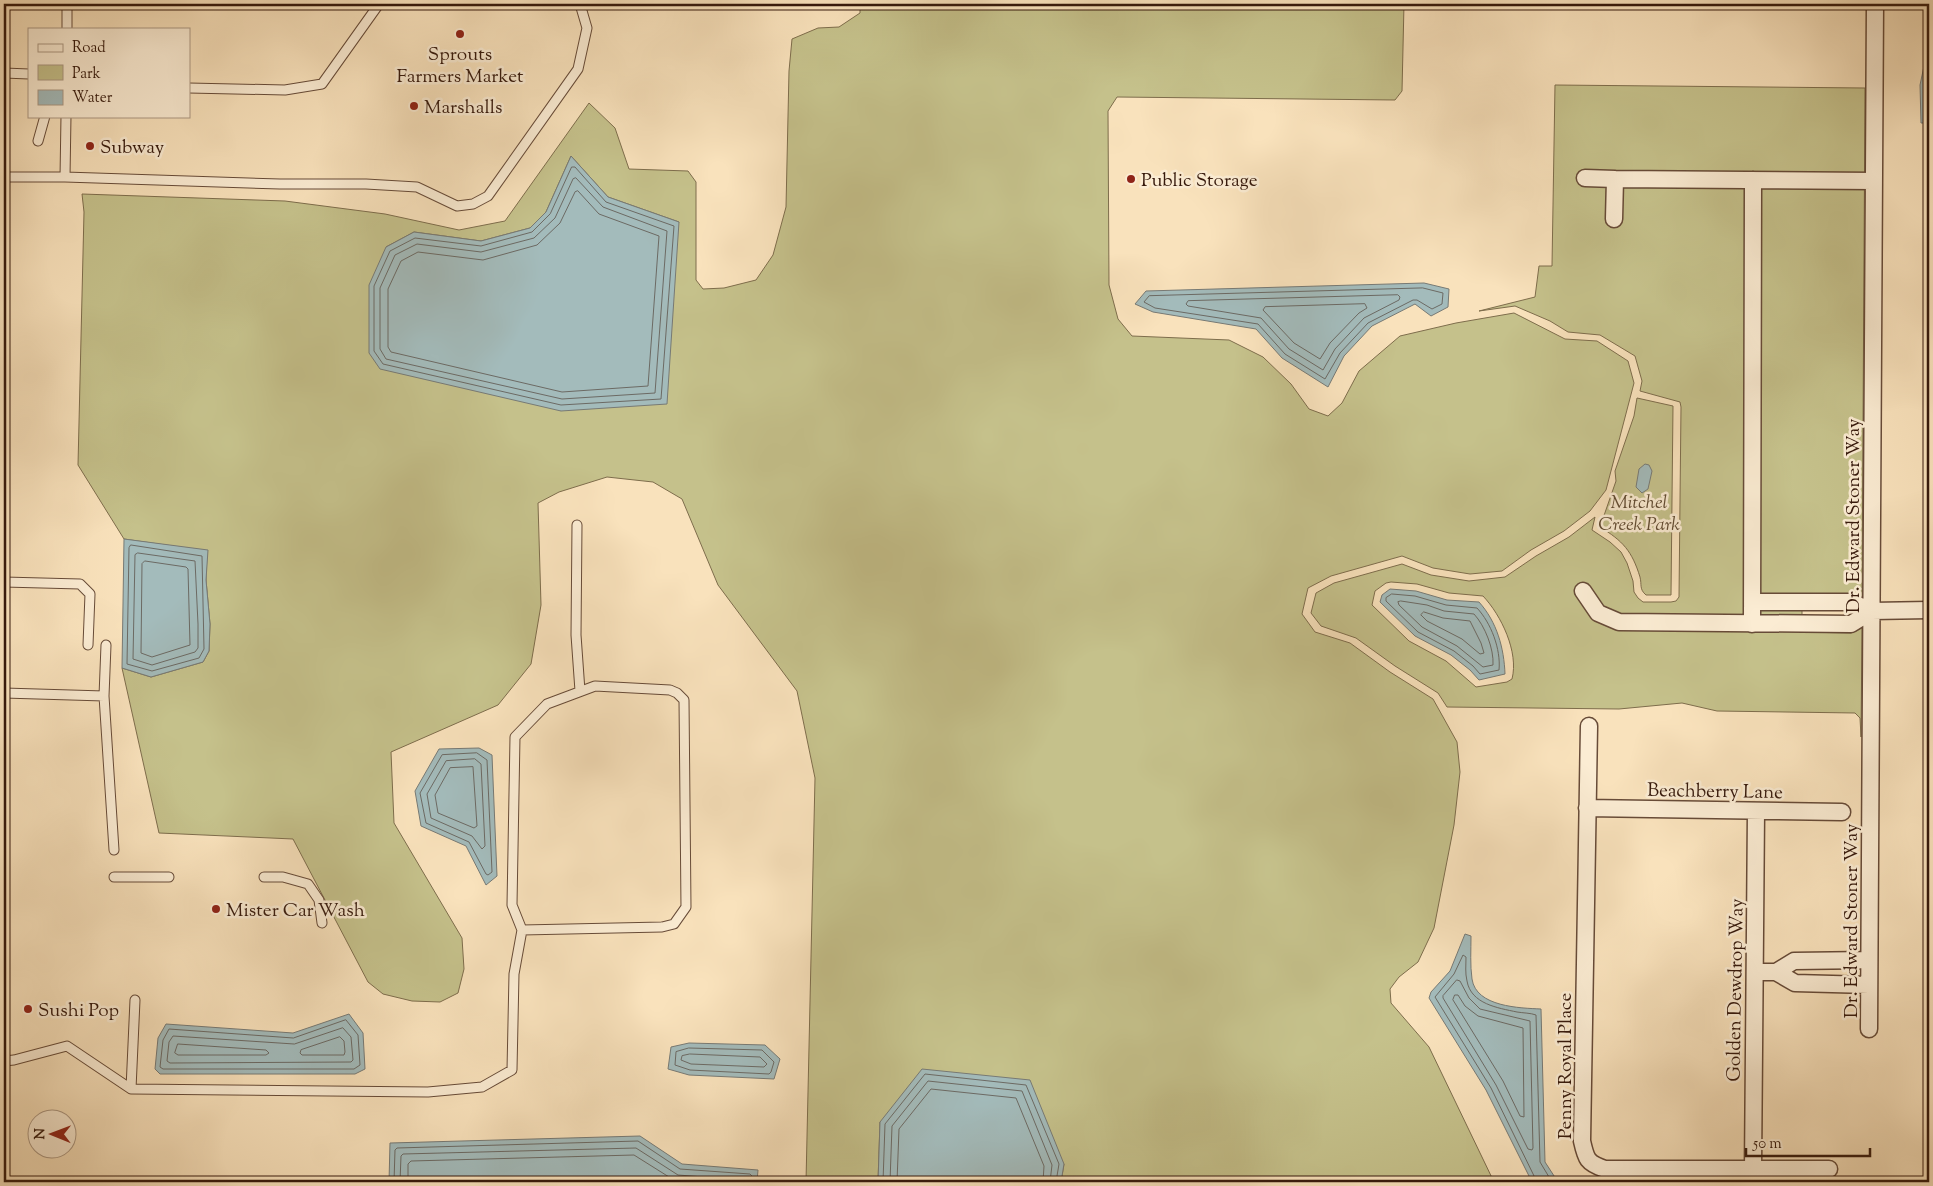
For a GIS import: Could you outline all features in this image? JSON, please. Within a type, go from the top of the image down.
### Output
[{"type":"street","name":"Dr. Edward Stoner Way","points":[[1869,1029],[1875,4]]},
{"type":"street","points":[[1585,178],[1874,181]]},
{"type":"street","points":[[1614,219],[1615,178]]},
{"type":"street","points":[[1752,624],[1753,180]]},
{"type":"street","points":[[1583,591],[1598,613],[1619,622],[1851,624],[1872,611]]},
{"type":"street","points":[[1752,602],[1851,602],[1872,611],[1929,610]]},
{"type":"street","points":[[1811,602],[1811,624]]},
{"type":"street","name":"Penny Royal Place","points":[[1588,726],[1582,1141],[1585,1156],[1592,1165],[1605,1170],[1829,1169]]},
{"type":"street","name":"Beachberry Lane","points":[[1587,808],[1842,812]]},
{"type":"street","name":"Golden Dewdrop Way","points":[[1753,1169],[1756,811]]},
{"type":"street","points":[[1776,972],[1794,961],[1869,960]]},
{"type":"street","points":[[1804,961],[1804,984]]},
{"type":"street","points":[[1825,984],[1826,961]]},
{"type":"street","points":[[1755,972],[1776,972],[1795,983],[1869,985]]},
{"type":"lane","points":[[67,4],[67,28]]},
{"type":"lane","points":[[190,88],[286,90],[322,84],[379,4]]},
{"type":"lane","points":[[4,177],[65,177],[280,184],[366,184],[417,187],[456,206],[473,204],[488,196],[578,69],[587,28],[580,4]]},
{"type":"lane","points":[[4,73],[28,74]]},
{"type":"lane","points":[[38,141],[44,118]]},
{"type":"lane","points":[[65,177],[66,118]]},
{"type":"lane","points":[[577,525],[576,635],[580,691]]},
{"type":"lane","points":[[4,582],[80,584],[90,594],[88,645]]},
{"type":"lane","points":[[106,645],[104,696],[114,850]]},
{"type":"lane","points":[[4,1061],[67,1046],[131,1089],[428,1092],[482,1087],[512,1070],[514,974],[522,930],[512,905],[515,737],[546,704],[595,686],[670,690],[677,693],[684,700],[686,907],[674,924],[662,927],[522,930]]},
{"type":"lane","points":[[4,693],[104,696]]},
{"type":"lane","points":[[114,877],[169,877]]},
{"type":"lane","points":[[264,877],[283,877],[308,884],[318,900],[322,923]]},
{"type":"lane","points":[[131,1089],[136,1000]]},
{"type":"green space","points":[[860,4],[1404,4],[1402,91],[1395,100],[1117,97],[1108,111],[1109,285],[1118,319],[1132,336],[1229,340],[1263,357],[1291,384],[1309,409],[1328,416],[1342,403],[1359,371],[1400,336],[1456,323],[1514,313],[1565,339],[1597,341],[1628,361],[1634,383],[1606,490],[1590,511],[1564,531],[1531,550],[1502,571],[1470,574],[1433,568],[1402,556],[1331,576],[1308,588],[1302,614],[1315,632],[1350,643],[1390,672],[1433,699],[1457,742],[1460,772],[1454,825],[1434,928],[1418,962],[1399,977],[1390,989],[1391,1003],[1429,1047],[1494,1182],[1061,1182],[1064,1164],[880,1122],[878,1182],[806,1182],[815,778],[797,691],[718,585],[682,499],[653,482],[607,477],[559,492],[538,503],[541,605],[531,664],[498,705],[391,752],[394,823],[462,938],[464,969],[458,993],[440,1002],[412,1001],[383,994],[368,982],[293,839],[159,833],[122,668],[151,677],[203,662],[209,651],[210,624],[206,580],[207,551],[124,539],[78,465],[84,212],[82,194],[285,201],[385,214],[459,230],[505,221],[589,103],[615,128],[629,169],[688,171],[696,182],[696,280],[703,289],[724,288],[756,280],[773,255],[786,207],[789,71],[792,39],[818,28],[839,27],[860,13]],"holes":[[[571,156],[608,197],[679,222],[561,411],[386,247],[414,232],[481,241],[530,228],[546,212]]]},
{"type":"green space","points":[[1555,85],[1865,88],[1862,598],[1851,594],[1802,594],[1802,632],[1851,633],[1862,628],[1861,737],[1860,718],[1855,713],[1717,711],[1682,703],[1619,709],[1447,707],[1438,693],[1395,666],[1356,638],[1321,626],[1311,613],[1316,593],[1334,583],[1402,564],[1431,575],[1469,581],[1505,577],[1569,537],[1595,517],[1592,530],[1621,552],[1627,563],[1633,581],[1634,592],[1638,598],[1643,602],[1671,602],[1676,601],[1679,597],[1680,402],[1640,391],[1642,381],[1635,356],[1600,335],[1568,332],[1550,321],[1515,306],[1479,311],[1535,297],[1539,266],[1552,266]],"holes":[[[1386,583],[1417,584],[1449,593],[1483,596],[1496,613],[1507,634],[1513,657],[1512,679],[1507,682],[1476,687],[1446,661],[1409,641],[1372,605],[1375,591]]]},
{"type":"green space","name":"Mitchel Creek Park","points":[[1637,398],[1673,406],[1671,595],[1646,595],[1642,589],[1640,577],[1630,553],[1621,542],[1600,527],[1616,481],[1615,471],[1634,416]]},
{"type":"water","points":[[1927,52],[1929,52],[1929,123],[1921,123],[1920,85]]},
{"type":"water","points":[[571,156],[608,197],[679,222],[667,404],[561,411],[380,369],[369,353],[369,285],[386,247],[414,232],[481,241],[530,228],[546,212]]},
{"type":"water","points":[[1424,283],[1449,289],[1448,307],[1431,316],[1415,304],[1372,326],[1344,356],[1328,387],[1282,358],[1256,329],[1153,312],[1135,304],[1146,291]]},
{"type":"water","points":[[1645,464],[1649,465],[1652,471],[1648,489],[1642,493],[1636,487],[1639,469]]},
{"type":"water","points":[[124,539],[208,550],[206,580],[210,624],[209,651],[203,662],[151,677],[122,668]]},
{"type":"water","points":[[1390,589],[1416,591],[1447,600],[1479,602],[1495,627],[1501,645],[1505,674],[1479,680],[1451,655],[1415,636],[1380,602],[1382,595]]},
{"type":"water","points":[[479,748],[492,755],[497,876],[486,885],[466,846],[421,826],[415,791],[439,749]]},
{"type":"water","points":[[1465,934],[1471,936],[1472,979],[1475,988],[1482,995],[1490,1001],[1500,1004],[1541,1009],[1545,1162],[1558,1182],[1532,1182],[1486,1090],[1429,998],[1431,992],[1450,971]]},
{"type":"water","points":[[349,1014],[363,1033],[365,1069],[355,1074],[160,1074],[155,1069],[158,1038],[166,1024],[293,1033]]},
{"type":"water","points":[[689,1043],[765,1045],[780,1059],[774,1079],[689,1075],[668,1069],[671,1047]]},
{"type":"water","points":[[922,1069],[1030,1080],[1064,1164],[1061,1182],[878,1182],[880,1122]]},
{"type":"water","points":[[640,1136],[682,1164],[758,1170],[757,1182],[389,1182],[390,1143]]},
{"type":"place","name":"Sprouts Farmers Market","points":[[460,34]]},
{"type":"place","name":"Marshalls","points":[[414,106]]},
{"type":"place","name":"Subway","points":[[90,146]]},
{"type":"place","name":"Public Storage","points":[[1131,179]]},
{"type":"place","name":"Mister Car Wash","points":[[216,909]]},
{"type":"place","name":"Sushi Pop","points":[[28,1009]]}]
